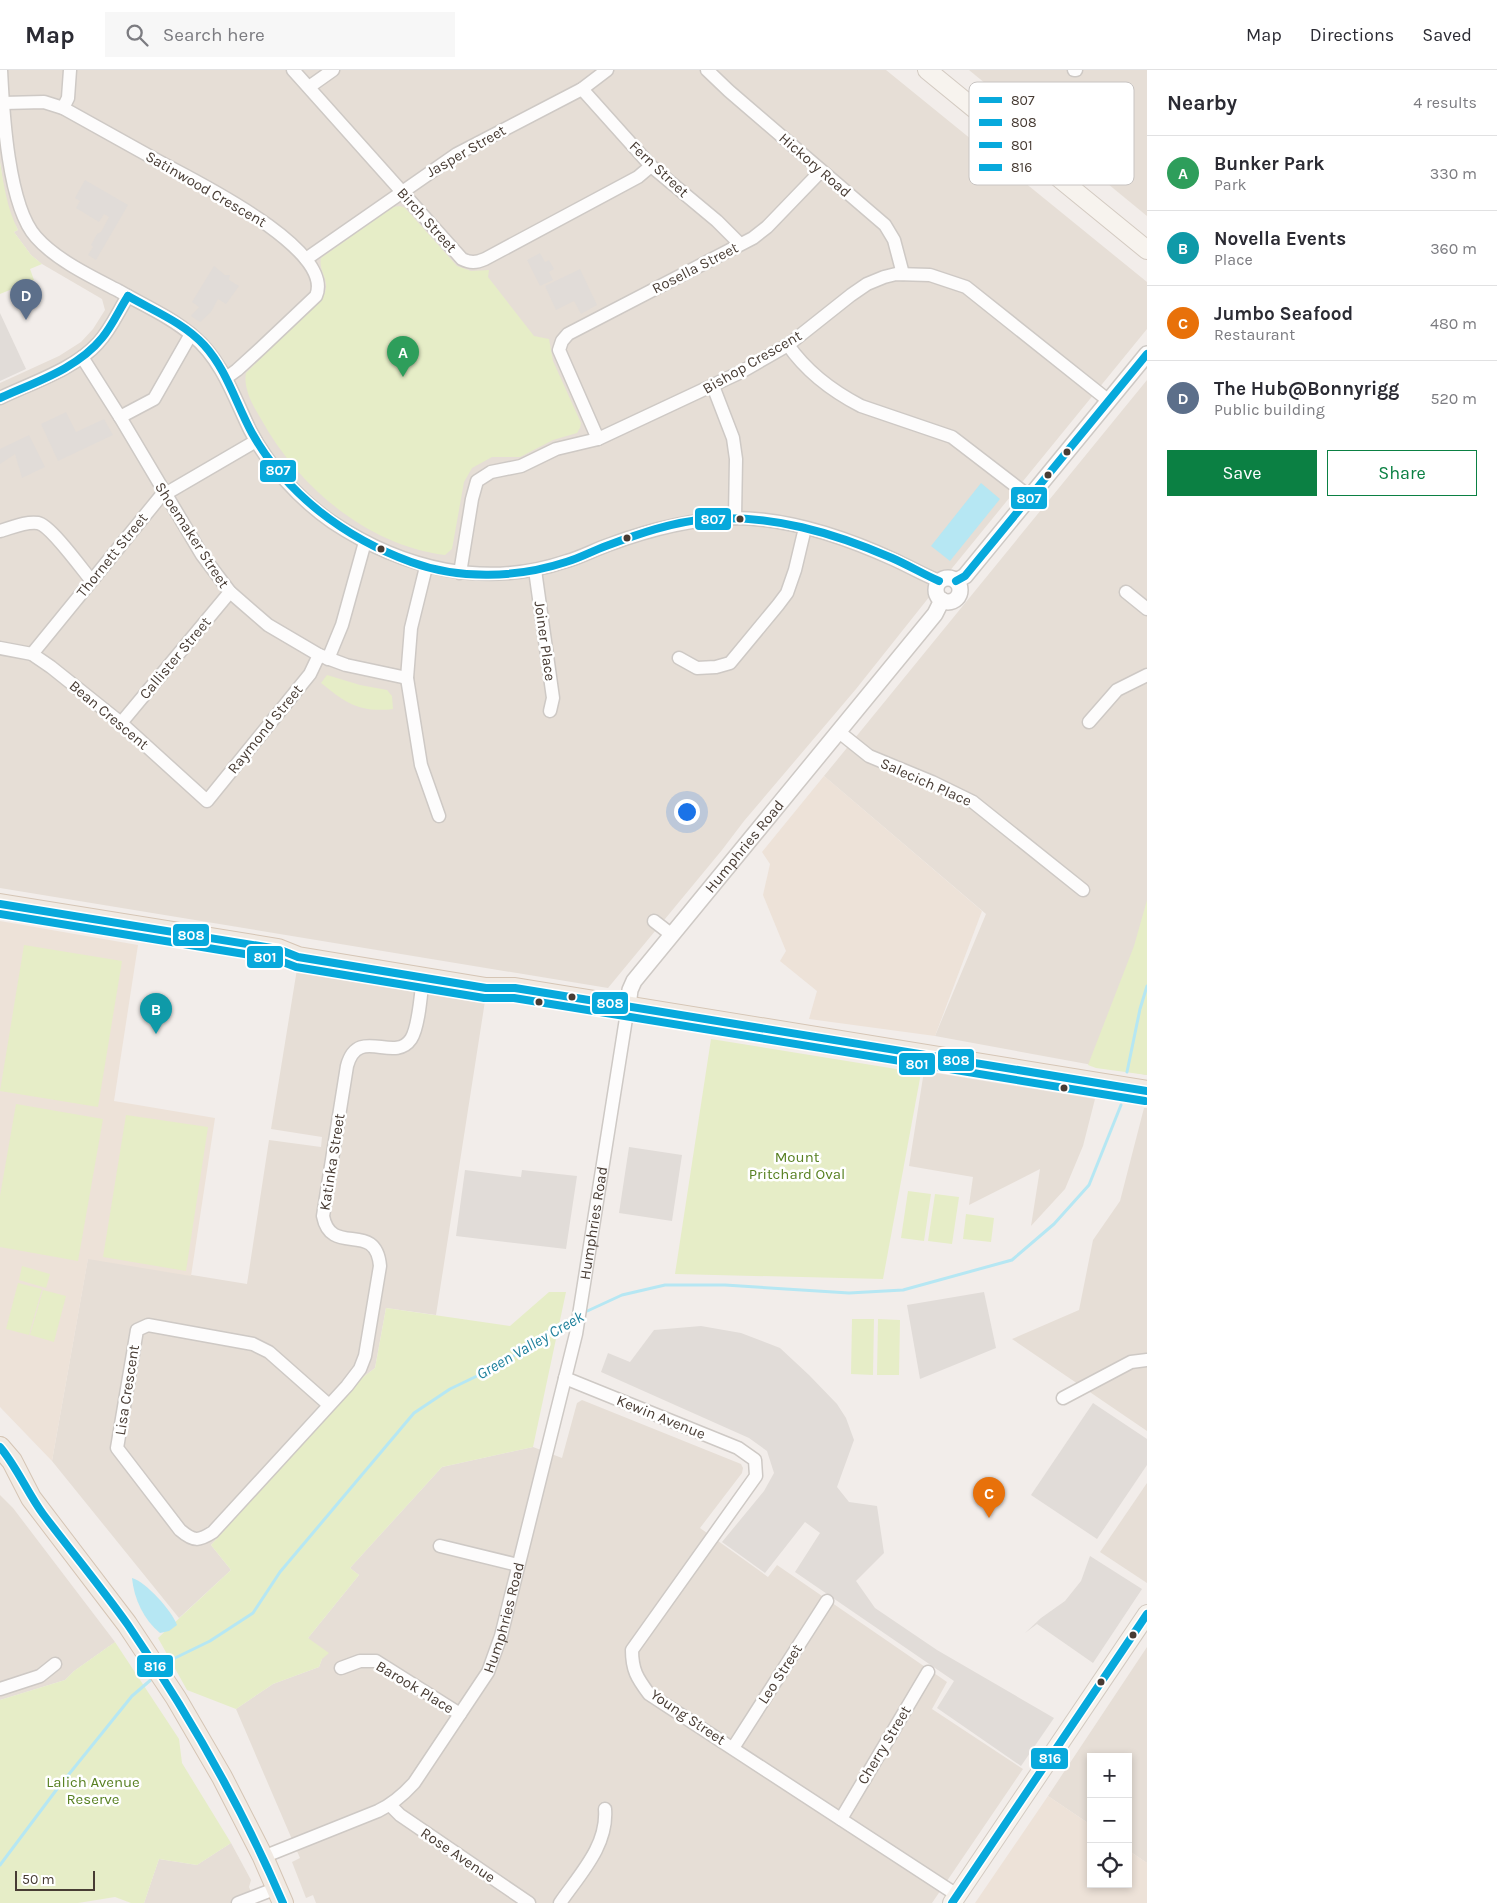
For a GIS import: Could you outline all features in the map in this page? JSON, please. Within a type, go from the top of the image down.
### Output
[{"type":"main road","points":[[927,70],[969,104]]},
{"type":"main road","points":[[1068,185],[1147,250]]},
{"type":"main road","points":[[0,904],[278,949],[298,957],[486,988],[515,988],[1147,1091]]},
{"type":"main road","points":[[278,949],[300,947],[383,960],[488,978],[515,988]]},
{"type":"main road","points":[[0,1446],[12,1461],[31,1498]]},
{"type":"main road","points":[[0,1469],[31,1498],[100,1586],[151,1658],[222,1777],[263,1856],[280,1895]]},
{"type":"main road","points":[[955,1899],[1147,1614]]},
{"type":"street","points":[[1,70],[3,103],[15,190],[20,210],[35,236],[59,256],[171,320],[191,334],[212,356],[226,378],[256,441],[301,497],[331,521],[365,542],[426,567],[460,573],[494,574],[534,570],[567,562],[611,544],[678,524],[735,518],[772,521],[847,540],[894,559],[940,581]]},
{"type":"street","points":[[63,108],[68,98],[70,70]]},
{"type":"street","name":"Birch Street","points":[[293,70],[462,259],[472,263],[485,259],[629,182],[651,166]]},
{"type":"street","points":[[309,87],[333,70]]},
{"type":"street","name":"Jasper Street","points":[[306,259],[424,175],[470,147],[582,90],[607,70]]},
{"type":"street","name":"Hickory Road","points":[[707,70],[885,225],[894,240],[903,274]]},
{"type":"street","name":"Fern Street","points":[[582,90],[651,166],[717,221],[740,244]]},
{"type":"street","name":"Satinwood Crescent","points":[[3,103],[44,102],[63,108],[243,207],[275,230],[306,259],[315,271],[319,282],[316,296],[226,378]]},
{"type":"street","name":"Rosella Street","points":[[598,439],[559,350],[562,341],[568,334],[754,238],[768,227],[821,170]]},
{"type":"street","name":"Bishop Crescent","points":[[460,573],[472,499],[477,481],[491,472],[522,466],[556,449],[598,439],[713,386],[788,345],[850,295],[867,284],[884,277],[903,274],[930,275],[966,287],[1109,401]]},
{"type":"street","points":[[0,398],[82,357],[98,343],[111,327],[128,296]]},
{"type":"street","points":[[120,417],[154,399],[191,334]]},
{"type":"street","points":[[788,345],[804,366],[849,400],[861,406],[952,437],[1030,497]]},
{"type":"street","points":[[956,581],[965,576],[1147,354]]},
{"type":"street","name":"Shoemaker Street","points":[[82,357],[202,555],[230,592],[268,625],[324,657],[374,672],[407,678]]},
{"type":"street","points":[[713,386],[733,438],[735,452],[735,518]]},
{"type":"street","name":"Thornett Street","points":[[32,654],[160,497],[256,441]]},
{"type":"street","points":[[0,531],[32,523],[42,524],[51,532],[91,580]]},
{"type":"street","points":[[679,658],[697,668],[716,667],[730,663],[787,593],[795,570],[805,528]]},
{"type":"street","name":"Raymond Street","points":[[207,800],[324,657],[342,626],[365,542]]},
{"type":"street","points":[[426,567],[411,628],[407,678],[421,765],[439,816]]},
{"type":"street","name":"Joiner Place","points":[[534,570],[553,698],[550,711]]},
{"type":"street","points":[[947,578],[956,581],[961,590],[958,598],[951,602],[942,600],[936,592],[940,581],[947,578]]},
{"type":"street","name":"Callister Street","points":[[121,723],[230,592]]},
{"type":"street","points":[[1126,592],[1147,609]]},
{"type":"street","name":"Humphries Road","points":[[263,1856],[390,1805],[402,1796],[414,1783],[488,1672],[502,1636],[576,1334],[630,990],[634,981],[935,614],[942,600]]},
{"type":"street","name":"Bean Crescent","points":[[0,648],[32,654],[51,667],[121,723],[207,800]]},
{"type":"street","points":[[1090,722],[1117,690],[1147,676]]},
{"type":"street","name":"Salecich Place","points":[[839,732],[869,756],[974,802],[1083,890]]},
{"type":"street","points":[[654,921],[672,935]]},
{"type":"street","name":"Katinka Street","points":[[202,1539],[213,1532],[360,1369],[365,1356],[380,1266],[379,1254],[373,1246],[362,1240],[336,1237],[328,1231],[324,1224],[323,1216],[347,1066],[349,1058],[363,1046],[396,1048],[407,1044],[414,1033],[423,977]]},
{"type":"street","name":"Lisa Crescent","points":[[202,1539],[194,1539],[180,1530],[117,1448],[137,1330],[148,1325],[253,1344],[269,1352],[329,1405]]},
{"type":"street","points":[[1063,1398],[1131,1362],[1147,1360]]},
{"type":"street","name":"Kewin Avenue","points":[[565,1378],[738,1448],[755,1460]]},
{"type":"street","name":"Young Street","points":[[755,1460],[756,1476],[632,1650],[632,1666],[649,1694],[841,1819],[955,1899]]},
{"type":"street","points":[[440,1546],[518,1565]]},
{"type":"street","name":"Leo Street","points":[[733,1748],[827,1601]]},
{"type":"street","name":"Barook Place","points":[[341,1668],[360,1661],[376,1661],[460,1714]]},
{"type":"street","points":[[0,1689],[40,1676],[55,1664]]},
{"type":"street","name":"Cherry Street","points":[[841,1819],[928,1672]]},
{"type":"street","name":"Rose Avenue","points":[[390,1805],[400,1815],[528,1903]]},
{"type":"street","points":[[560,1903],[598,1848],[605,1829],[605,1809]]},
{"type":"street","points":[[238,1903],[280,1895]]},
{"type":"shaded area","points":[[0,70],[886,70],[969,137],[969,185],[1028,185],[1147,282],[1147,329],[856,689],[744,821],[608,988],[0,888],[0,383],[59,356],[81,342],[93,329],[105,310],[102,299],[42,264],[31,255],[14,232],[18,230],[11,217],[5,196],[0,162]]},
{"type":"shaded area","points":[[969,70],[1147,70],[1147,216],[1109,185],[1134,185],[1134,82],[984,82]]},
{"type":"shaded area","points":[[85,180],[128,205],[96,260],[88,255],[93,247],[91,245],[109,217],[104,214],[99,222],[76,208],[80,201],[75,198]]},
{"type":"shaded area","points":[[540,253],[545,262],[549,260],[554,269],[549,272],[553,280],[540,286],[527,260]]},
{"type":"shaded area","points":[[214,266],[225,275],[230,275],[229,280],[239,286],[226,304],[218,299],[211,312],[200,322],[191,316],[199,307],[192,302]]},
{"type":"shaded area","points":[[580,269],[597,305],[581,314],[574,301],[556,310],[545,286]]},
{"type":"shaded area","points":[[0,313],[26,369],[0,381]]},
{"type":"shaded area","points":[[1147,380],[1147,1075],[935,1036],[986,914],[824,776]]},
{"type":"shaded area","points":[[66,412],[76,432],[104,419],[113,435],[58,461],[41,424]]},
{"type":"shaded area","points":[[29,435],[45,467],[22,478],[15,454],[0,464],[0,449]]},
{"type":"shaded area","points":[[824,776],[982,911],[935,1036],[809,1019],[817,991],[780,961],[786,951],[763,895],[770,864],[762,852]]},
{"type":"shaded area","points":[[0,921],[138,945],[114,1101],[215,1118],[191,1276],[88,1259],[52,1461],[0,1407]]},
{"type":"shaded area","points":[[297,969],[485,1001],[436,1315],[386,1308],[375,1368],[362,1378],[211,1545],[231,1570],[179,1618],[52,1461],[88,1258],[247,1284],[269,1140],[321,1147],[322,1137],[271,1129]]},
{"type":"shaded area","points":[[924,1071],[1095,1099],[1083,1146],[1065,1189],[1031,1226],[1040,1169],[969,1205],[973,1177],[909,1166]]},
{"type":"shaded area","points":[[1144,1108],[1147,1108],[1147,1431],[1012,1339],[1079,1310],[1093,1240],[1120,1201]]},
{"type":"shaded area","points":[[629,1147],[682,1155],[672,1221],[619,1213]]},
{"type":"shaded area","points":[[465,1170],[521,1177],[522,1170],[577,1176],[566,1249],[456,1236]]},
{"type":"shaded area","points":[[984,1292],[996,1348],[920,1379],[907,1305]]},
{"type":"shaded area","points":[[701,1326],[741,1333],[780,1348],[837,1404],[846,1418],[854,1440],[837,1487],[849,1502],[877,1506],[884,1553],[856,1581],[875,1608],[937,1650],[1054,1718],[1021,1766],[937,1708],[954,1681],[795,1572],[820,1533],[805,1522],[765,1573],[722,1542],[764,1491],[774,1473],[767,1451],[749,1438],[601,1372],[608,1353],[630,1362],[654,1330]]},
{"type":"shaded area","points":[[582,1400],[741,1464],[743,1468],[742,1473],[700,1528],[768,1577],[777,1565],[947,1682],[932,1709],[1023,1769],[932,1903],[316,1903],[313,1895],[306,1898],[292,1862],[300,1858],[236,1709],[273,1684],[319,1667],[322,1659],[308,1638],[359,1575],[350,1568],[442,1467],[533,1447],[562,1458],[577,1403]]},
{"type":"shaded area","points":[[1093,1403],[1147,1439],[1147,1465],[1097,1539],[1031,1495]]},
{"type":"shaded area","points":[[1147,1483],[1147,1583],[1100,1552]]},
{"type":"shaded area","points":[[0,1495],[13,1508],[115,1642],[74,1671],[65,1680],[0,1700]]},
{"type":"shaded area","points":[[1090,1556],[1142,1589],[1093,1663],[1037,1624],[1025,1633],[1041,1618],[1065,1601],[1081,1581]]},
{"type":"shaded area","points":[[1147,1647],[1147,1863],[1132,1853],[1132,1753],[1087,1753],[1087,1822],[1048,1796]]},
{"type":"shaded area","points":[[1048,1796],[1087,1822],[1087,1888],[1132,1888],[1132,1853],[1147,1863],[1147,1903],[975,1903]]},
{"type":"shaded area","points":[[231,1843],[251,1880],[249,1887],[256,1903],[144,1903],[159,1859],[197,1865]]},
{"type":"green space","points":[[0,162],[9,205],[18,230],[14,232],[31,255],[42,264],[30,269],[34,280],[0,294]]},
{"type":"green space","points":[[400,206],[405,208],[457,266],[471,271],[489,270],[488,277],[534,336],[549,339],[553,361],[581,423],[577,433],[553,440],[520,457],[492,457],[472,468],[464,482],[452,549],[445,555],[416,549],[388,539],[362,525],[337,508],[315,489],[276,444],[249,397],[245,379],[246,373],[324,295],[326,285],[321,268],[321,258],[393,207]]},
{"type":"green space","points":[[327,675],[360,685],[387,690],[392,696],[393,709],[362,708],[346,701],[321,683]]},
{"type":"green space","points":[[1147,900],[1147,1075],[1096,1068],[1088,1065],[1134,946]]},
{"type":"green space","points":[[24,945],[122,961],[98,1107],[0,1091]]},
{"type":"green space","name":"Mount Pritchard Oval","points":[[711,1039],[921,1073],[883,1279],[675,1274]]},
{"type":"green space","points":[[16,1104],[103,1119],[78,1261],[0,1247],[0,1196]]},
{"type":"green space","points":[[126,1115],[208,1127],[186,1271],[103,1257]]},
{"type":"green space","points":[[908,1191],[931,1194],[924,1241],[901,1238]]},
{"type":"green space","points":[[935,1194],[959,1197],[952,1244],[928,1241]]},
{"type":"green space","points":[[966,1214],[994,1218],[991,1242],[963,1239]]},
{"type":"green space","points":[[22,1266],[50,1274],[46,1288],[19,1280]]},
{"type":"green space","points":[[18,1283],[42,1289],[29,1335],[6,1329]]},
{"type":"green space","points":[[43,1290],[66,1296],[54,1342],[30,1335]]},
{"type":"green space","points":[[549,1292],[566,1292],[533,1447],[442,1467],[350,1568],[359,1575],[308,1638],[329,1653],[322,1659],[319,1667],[273,1684],[236,1709],[187,1690],[158,1638],[231,1570],[211,1545],[362,1378],[375,1368],[386,1308],[510,1326]]},
{"type":"green space","points":[[852,1319],[874,1319],[873,1375],[851,1374]]},
{"type":"green space","points":[[878,1319],[900,1320],[899,1375],[877,1375]]},
{"type":"green space","name":"Lalich Avenue Reserve","points":[[115,1642],[179,1739],[182,1763],[231,1843],[197,1865],[159,1859],[144,1903],[131,1903],[115,1897],[78,1903],[0,1903],[0,1700],[65,1680],[74,1671]]},
{"type":"water","points":[[981,483],[1000,499],[950,561],[931,546]]},
{"type":"water","points":[[132,1578],[144,1585],[158,1598],[170,1612],[177,1625],[169,1631],[160,1633],[154,1628],[141,1608],[135,1594]]},
{"type":"waterway","name":"Green Valley Creek","points":[[1127,1072],[1140,1009],[1147,986]]},
{"type":"waterway","name":"Green Valley Creek","points":[[583,1313],[622,1295],[665,1285],[725,1285],[849,1293],[903,1290],[1012,1260],[1054,1224],[1089,1185],[1121,1105]]},
{"type":"waterway","name":"Green Valley Creek","points":[[165,1667],[175,1658],[210,1641],[253,1613],[280,1572],[414,1413],[450,1389],[502,1364],[556,1326],[575,1317]]},
{"type":"waterway","name":"Green Valley Creek","points":[[0,1865],[57,1789],[132,1696],[153,1678]]},
{"type":"transit line","name":"807","points":[[128,296],[178,324],[204,345],[219,365],[246,422],[266,455],[282,476],[300,494],[341,527],[363,540],[411,562],[449,572],[489,575],[508,574],[547,567],[571,560],[643,533],[668,526],[707,519],[731,518],[755,519],[825,533],[892,558],[939,581]]},
{"type":"transit line","name":"807","points":[[0,398],[55,374],[92,349],[106,333],[128,296]]},
{"type":"transit line","name":"807","points":[[956,581],[965,576],[1147,354]]},
{"type":"transit line","name":"808","points":[[0,904],[278,949],[298,957],[486,988],[515,988],[1147,1091]]},
{"type":"transit line","name":"801","points":[[0,914],[275,959],[296,967],[484,998],[514,998],[1145,1101]]},
{"type":"transit line","name":"816","points":[[0,1447],[43,1514],[128,1625],[172,1692],[212,1760],[250,1831],[283,1903]]},
{"type":"transit line","name":"816","points":[[952,1903],[1147,1614]]},
{"type":"place","name":"The Hub@Bonnyrigg","points":[[26,320]]},
{"type":"place","name":"Bunker Park","points":[[403,377]]},
{"type":"place","name":"Novella Events","points":[[156,1034]]},
{"type":"place","name":"Jumbo Seafood","points":[[989,1518]]}]
